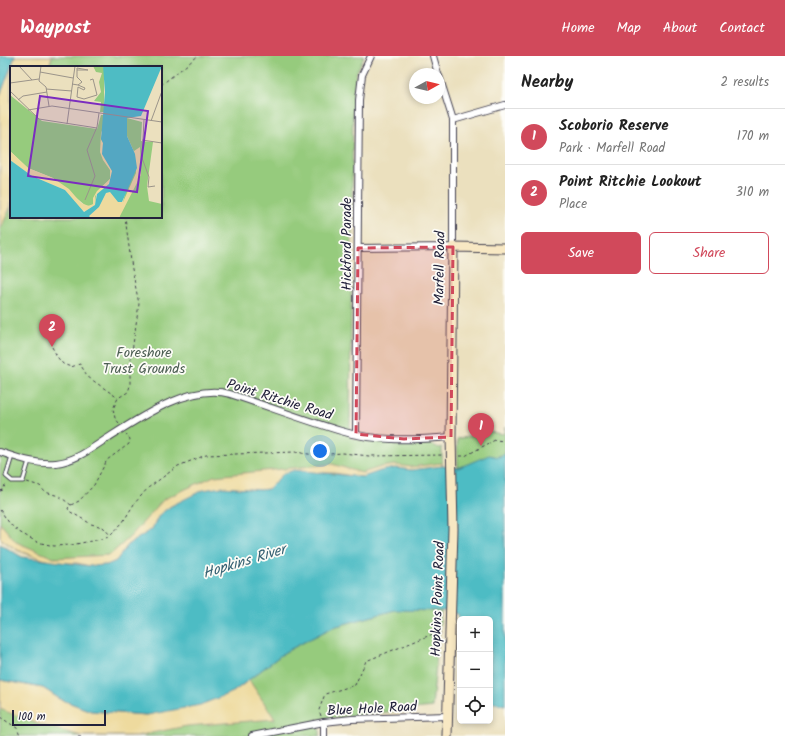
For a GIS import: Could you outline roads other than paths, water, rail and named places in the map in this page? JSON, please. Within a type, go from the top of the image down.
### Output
[{"type":"street","name":"Hickford Parade","points":[[356,434],[359,100],[362,75],[371,56]]},
{"type":"street","name":"Marfell Road","points":[[433,56],[437,68]]},
{"type":"street","name":"Marfell Road","points":[[445,94],[453,120],[452,459]]},
{"type":"street","points":[[453,120],[505,105]]},
{"type":"street","points":[[358,248],[505,248]]},
{"type":"street","name":"Point Ritchie Road","points":[[0,452],[29,461],[48,464],[66,461],[76,458],[123,428],[184,396],[214,392],[230,394],[342,431],[356,434],[404,439],[452,436]]},
{"type":"street","name":"Hopkins Point Road","points":[[447,736],[453,529],[452,459]]},
{"type":"street","name":"Blue Hole Road","points":[[252,736],[324,722],[352,719],[447,716]]},
{"type":"street","points":[[324,722],[324,736]]},
{"type":"lane","points":[[12,456],[6,476],[12,481],[23,481],[29,461]]},
{"type":"water","points":[[0,56],[15,56],[10,66],[0,96]]},
{"type":"water","name":"Hopkins River","points":[[505,454],[505,705],[493,703],[493,616],[458,616],[458,614],[447,611],[395,610],[333,627],[285,652],[233,692],[200,705],[147,715],[91,711],[60,699],[43,688],[0,680],[0,544],[22,557],[90,566],[107,565],[116,561],[128,545],[152,529],[159,515],[171,506],[203,490],[222,487],[260,490],[268,489],[283,474],[294,470],[363,477],[380,471],[396,468],[411,470],[442,466],[458,468],[489,455],[498,457]]},
{"type":"place","name":"Point Ritchie Lookout","points":[[52,347]]},
{"type":"place","name":"Scoborio Reserve","points":[[481,446]]},
{"type":"park label","name":"Foreshore Trust Grounds","points":[[144,360]]}]
